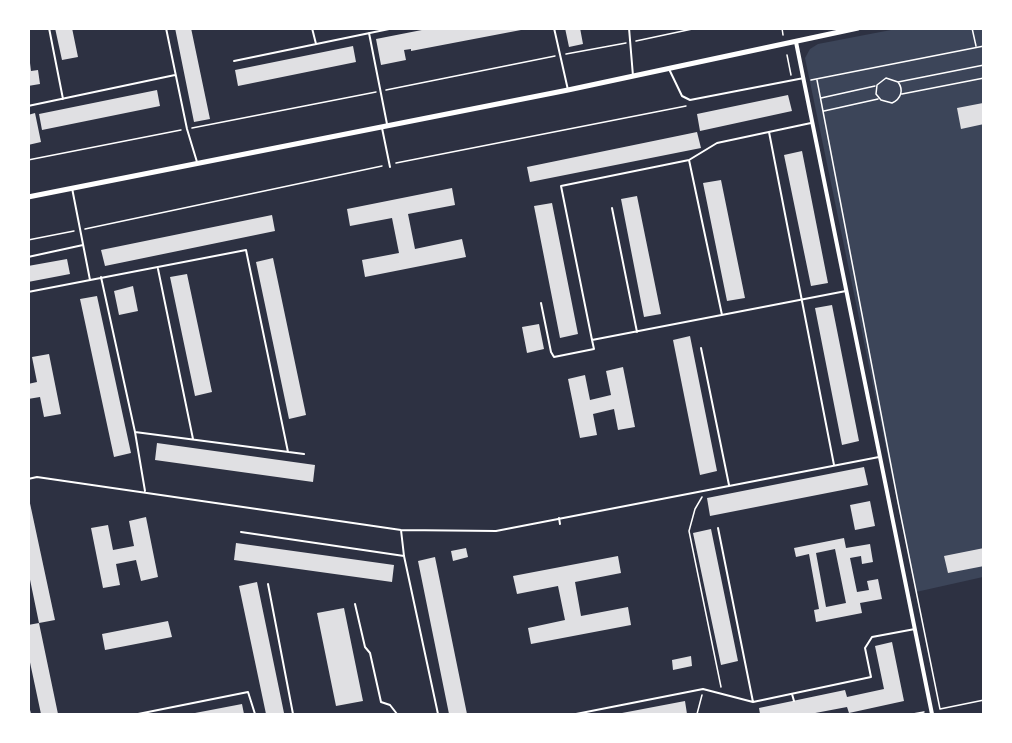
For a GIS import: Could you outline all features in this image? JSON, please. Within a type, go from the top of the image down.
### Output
[{"type":"street","points":[[28,197],[568,90],[857,29]]},
{"type":"street","points":[[796,42],[932,713]]},
{"type":"lane","points":[[49,28],[63,99]]},
{"type":"lane","points":[[166,28],[187,129],[197,162]]},
{"type":"lane","points":[[312,28],[316,44]]},
{"type":"lane","points":[[234,61],[394,28]]},
{"type":"lane","points":[[554,28],[568,90]]},
{"type":"lane","points":[[629,28],[633,76]]},
{"type":"lane","points":[[369,33],[381,91],[390,166]]},
{"type":"lane","points":[[669,69],[682,96],[690,100],[793,80],[804,80]]},
{"type":"lane","points":[[28,106],[175,75]]},
{"type":"lane","points":[[541,303],[554,357],[594,349],[561,186],[689,160],[717,143],[813,123]]},
{"type":"lane","points":[[769,132],[834,465]]},
{"type":"lane","points":[[689,160],[722,315]]},
{"type":"lane","points":[[72,188],[90,280]]},
{"type":"lane","points":[[612,208],[637,332]]},
{"type":"lane","points":[[28,257],[83,245]]},
{"type":"lane","points":[[28,292],[246,250],[288,452]]},
{"type":"lane","points":[[158,268],[193,440]]},
{"type":"lane","points":[[101,278],[135,432],[145,492]]},
{"type":"lane","points":[[592,340],[846,291]]},
{"type":"lane","points":[[701,348],[729,485]]},
{"type":"lane","points":[[135,432],[304,454]]},
{"type":"lane","points":[[28,478],[37,477],[145,492],[401,530],[496,531],[880,457]]},
{"type":"lane","points":[[558,518],[560,524]]},
{"type":"lane","points":[[718,528],[753,702]]},
{"type":"lane","points":[[401,530],[404,556],[438,714]]},
{"type":"lane","points":[[241,532],[404,556]]},
{"type":"lane","points":[[268,584],[293,714]]},
{"type":"lane","points":[[356,604],[365,647],[370,653],[381,702],[390,705],[398,714]]},
{"type":"lane","points":[[576,714],[704,689],[753,702],[871,677],[865,648],[872,637],[915,628]]},
{"type":"lane","points":[[138,714],[248,692],[255,714]]},
{"type":"lane","points":[[792,694],[794,701]]},
{"type":"lane","points":[[28,706],[30,714]]},
{"type":"path","points":[[28,160],[697,28]]},
{"type":"path","points":[[782,28],[783,36]]},
{"type":"path","points":[[972,28],[976,47]]},
{"type":"path","points":[[804,80],[984,46]]},
{"type":"path","points":[[787,55],[793,80]]},
{"type":"path","points":[[820,98],[877,86],[886,78],[898,82],[984,65]]},
{"type":"path","points":[[901,94],[984,78]]},
{"type":"path","points":[[816,79],[940,709],[984,700]]},
{"type":"path","points":[[877,86],[876,94],[879,99],[884,103],[892,103],[901,94],[902,90],[898,82]]},
{"type":"path","points":[[823,112],[879,99]]},
{"type":"path","points":[[28,240],[695,104]]},
{"type":"path","points":[[706,490],[695,510],[689,531],[722,694]]},
{"type":"path","points":[[697,714],[704,689]]},
{"type":"path","points":[[913,714],[932,713]]},
{"type":"shaded area","points":[[896,29],[983,29],[983,577],[916,592],[805,58],[810,49],[818,44]]},
{"type":"building","points":[[55,28],[72,28],[78,57],[62,60]]},
{"type":"building","points":[[175,28],[191,28],[210,119],[194,122]]},
{"type":"building","points":[[432,28],[521,28],[521,30],[411,51],[411,49],[404,50],[406,60],[381,65],[376,39]]},
{"type":"building","points":[[565,28],[580,28],[583,44],[569,47]]},
{"type":"building","points":[[353,46],[356,62],[238,86],[235,70]]},
{"type":"building","points":[[30,63],[31,71],[38,70],[40,84],[28,86]]},
{"type":"building","points":[[157,90],[160,106],[42,130],[39,114]]},
{"type":"building","points":[[788,95],[792,111],[700,131],[697,114]]},
{"type":"building","points":[[983,103],[984,124],[961,129],[957,108]]},
{"type":"building","points":[[35,113],[41,142],[28,145],[28,115]]},
{"type":"building","points":[[697,132],[701,148],[530,182],[527,167]]},
{"type":"building","points":[[802,151],[828,283],[811,286],[784,155]]},
{"type":"building","points":[[721,180],[745,298],[727,301],[703,183]]},
{"type":"building","points":[[452,188],[455,205],[408,214],[415,249],[462,239],[466,257],[365,277],[362,260],[399,253],[392,218],[350,226],[347,209]]},
{"type":"building","points":[[637,196],[661,314],[644,317],[621,199]]},
{"type":"building","points":[[552,203],[578,334],[560,338],[534,206]]},
{"type":"building","points":[[272,215],[275,231],[105,266],[101,250]]},
{"type":"building","points":[[273,258],[306,415],[289,419],[256,262]]},
{"type":"building","points":[[67,259],[70,274],[28,282],[28,266]]},
{"type":"building","points":[[187,274],[212,392],[195,396],[170,277]]},
{"type":"building","points":[[133,286],[138,311],[119,315],[114,291]]},
{"type":"building","points":[[97,296],[131,453],[114,457],[80,299]]},
{"type":"building","points":[[832,305],[859,441],[842,445],[815,308]]},
{"type":"building","points":[[539,324],[544,349],[527,353],[522,327]]},
{"type":"building","points":[[690,336],[717,471],[700,475],[673,340]]},
{"type":"building","points":[[49,354],[61,414],[44,417],[40,397],[28,399],[28,384],[37,382],[32,357]]},
{"type":"building","points":[[623,367],[635,427],[618,430],[614,409],[593,414],[597,435],[580,438],[568,379],[585,375],[590,400],[611,395],[606,371]]},
{"type":"building","points":[[157,443],[315,465],[313,482],[155,460]]},
{"type":"building","points":[[864,467],[868,485],[710,516],[707,498]]},
{"type":"building","points":[[28,494],[55,620],[39,623],[28,570]]},
{"type":"building","points":[[870,501],[875,526],[855,530],[850,505]]},
{"type":"building","points":[[146,517],[158,577],[141,581],[136,560],[116,564],[120,585],[103,588],[91,528],[108,525],[113,550],[134,546],[129,521]]},
{"type":"building","points":[[711,529],[738,661],[721,665],[693,533]]},
{"type":"building","points":[[844,538],[846,548],[870,544],[873,562],[862,564],[861,556],[850,558],[857,592],[869,590],[867,581],[878,579],[882,599],[860,603],[862,613],[816,622],[814,610],[819,609],[809,554],[796,557],[794,548]],"holes":[[[835,549],[846,603],[826,607],[816,553]]]},
{"type":"building","points":[[236,543],[394,565],[392,582],[234,560]]},
{"type":"building","points":[[466,548],[468,557],[453,561],[451,551]]},
{"type":"building","points":[[984,548],[984,566],[948,573],[944,556]]},
{"type":"building","points":[[618,556],[621,573],[575,582],[581,616],[628,607],[631,625],[531,644],[528,628],[565,620],[558,586],[517,594],[513,576]]},
{"type":"building","points":[[435,557],[467,714],[449,714],[418,561]]},
{"type":"building","points":[[257,582],[284,713],[266,714],[239,586]]},
{"type":"building","points":[[344,608],[363,701],[336,706],[317,613]]},
{"type":"building","points":[[168,621],[172,637],[105,650],[102,634]]},
{"type":"building","points":[[39,623],[58,714],[41,714],[28,653],[28,625]]},
{"type":"building","points":[[892,642],[904,701],[849,713],[847,707],[810,714],[760,714],[759,708],[845,690],[847,697],[884,689],[875,646]]},
{"type":"building","points":[[691,656],[692,666],[673,670],[672,660]]},
{"type":"building","points":[[685,701],[687,714],[622,714],[622,713]]},
{"type":"building","points":[[242,704],[244,714],[195,714],[195,713]]}]
